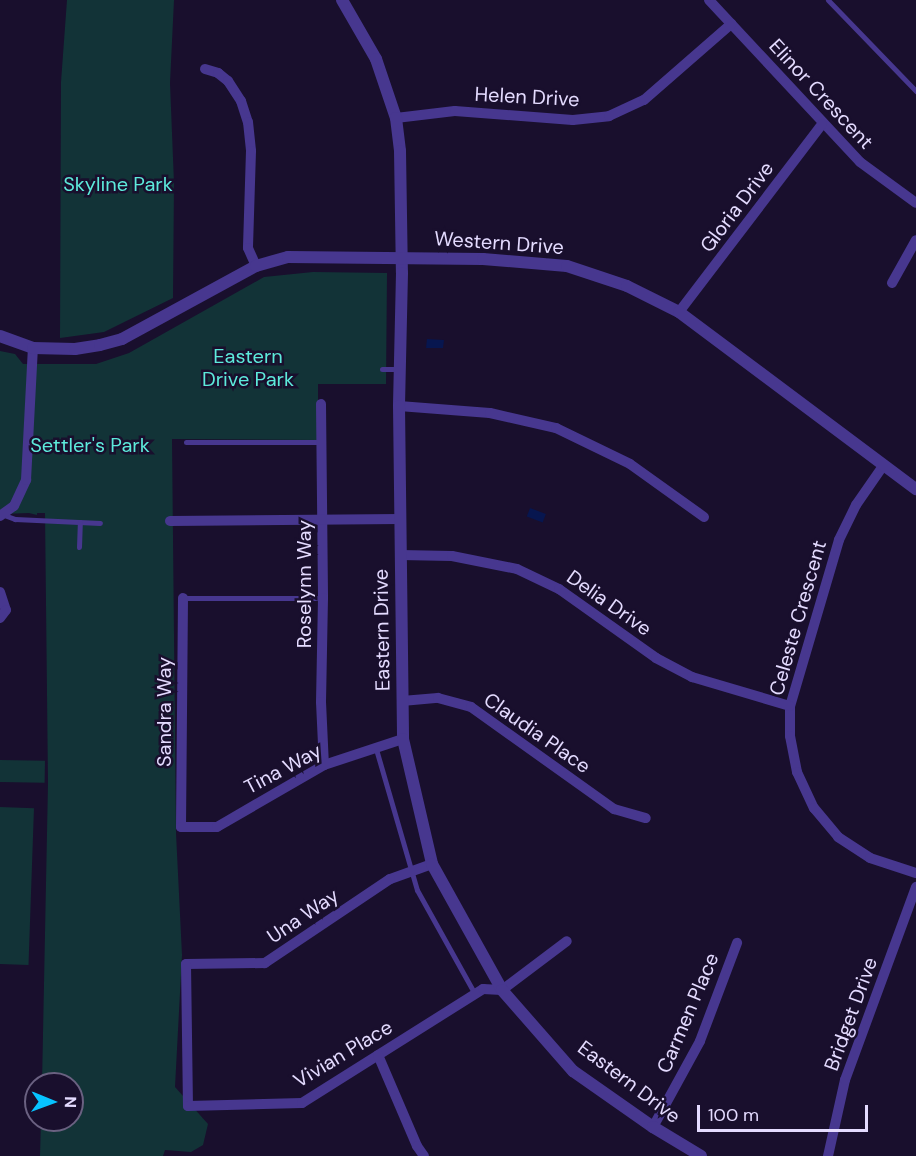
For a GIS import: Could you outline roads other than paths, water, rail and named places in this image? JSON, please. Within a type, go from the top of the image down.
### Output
[{"type":"street","name":"Eastern Drive","points":[[342,0],[376,59],[396,118],[400,151],[402,257],[399,406],[403,739],[432,864],[502,990],[573,1071],[653,1127],[702,1156]]},
{"type":"street","name":"Elinor Crescent","points":[[709,0],[860,162],[916,203]]},
{"type":"street","name":"Helen Drive","points":[[396,118],[454,111],[573,120],[609,116],[644,100],[731,24]]},
{"type":"street","points":[[205,69],[228,81],[237,95],[248,122],[251,150],[248,248],[256,266]]},
{"type":"street","name":"Gloria Drive","points":[[678,312],[822,123]]},
{"type":"street","points":[[892,283],[916,240]]},
{"type":"street","name":"Western Drive","points":[[0,336],[33,348],[75,350],[122,339],[256,266],[288,257],[483,259],[567,266],[627,286],[678,312],[916,489]]},
{"type":"street","points":[[2,516],[14,506],[26,480],[33,348]]},
{"type":"street","name":"Roselynn Way","points":[[321,404],[323,598],[321,702],[324,765]]},
{"type":"street","points":[[399,406],[490,413],[556,428],[630,464],[704,518]]},
{"type":"street","name":"Celeste Crescent","points":[[883,466],[856,505],[838,540],[790,706],[790,736],[797,772],[814,808],[838,837],[870,858],[916,873]]},
{"type":"street","points":[[170,521],[400,519]]},
{"type":"street","name":"Delia Drive","points":[[400,555],[452,556],[517,569],[559,589],[656,658],[692,677],[790,706]]},
{"type":"street","points":[[0,592],[6,610],[0,618]]},
{"type":"street","name":"Sandra Way","points":[[181,826],[183,598]]},
{"type":"street","name":"Claudia Place","points":[[402,701],[438,698],[471,707],[614,808],[646,818]]},
{"type":"street","name":"Tina Way","points":[[181,826],[217,826],[324,765],[403,739]]},
{"type":"street","name":"Una Way","points":[[188,1106],[186,964],[265,963],[390,879],[432,864]]},
{"type":"street","name":"Bridget Drive","points":[[828,1156],[845,1080],[916,887]]},
{"type":"street","points":[[502,990],[567,941]]},
{"type":"street","name":"Carmen Place","points":[[653,1127],[700,1041],[737,943]]},
{"type":"street","name":"Vivian Place","points":[[188,1106],[302,1104],[483,989],[502,990]]},
{"type":"street","points":[[378,1055],[417,1146],[424,1156]]},
{"type":"lane","points":[[828,0],[916,91]]},
{"type":"lane","points":[[382,369],[399,369]]},
{"type":"lane","points":[[186,442],[321,442]]},
{"type":"lane","points":[[66,514],[66,521]]},
{"type":"lane","points":[[2,516],[15,519],[100,523]]},
{"type":"lane","points":[[79,547],[80,522]]},
{"type":"lane","points":[[183,598],[323,598]]},
{"type":"lane","points":[[375,747],[411,872],[431,917],[475,994]]},
{"type":"park label","name":"Skyline Park","points":[[118,184]]},
{"type":"park label","name":"Eastern Drive Park","points":[[248,368]]},
{"type":"park label","name":"Settler's Park","points":[[90,445]]}]
